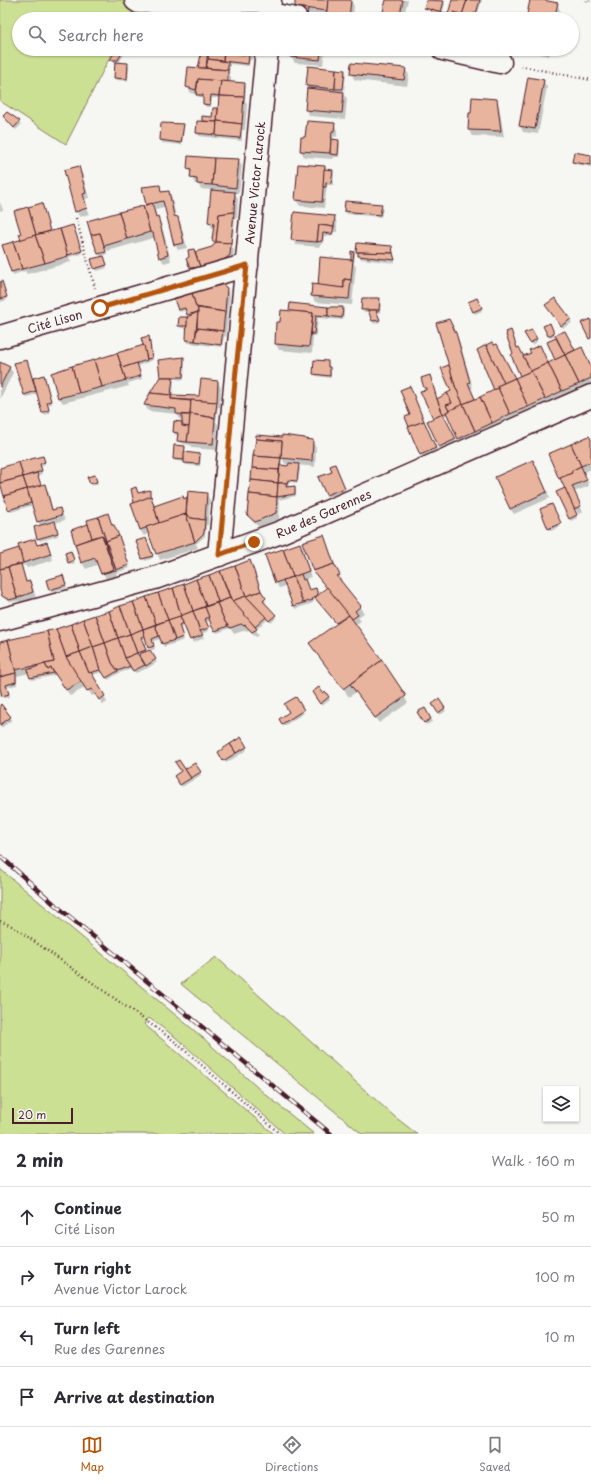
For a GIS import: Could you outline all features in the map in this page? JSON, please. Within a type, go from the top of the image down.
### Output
[{"type":"street","points":[[136,0],[139,2],[270,9]]},
{"type":"street","name":"Avenue Victor Larock","points":[[219,555],[266,56]]},
{"type":"street","points":[[474,56],[500,62]]},
{"type":"street","name":"Cité Lison","points":[[0,337],[247,265]]},
{"type":"street","name":"Rue des Garennes","points":[[0,620],[155,578],[282,532],[591,396]]},
{"type":"path","points":[[500,62],[591,80]]},
{"type":"path","points":[[76,218],[100,308]]},
{"type":"path","points":[[0,921],[14,927],[173,1040],[280,1134]]},
{"type":"green space","points":[[0,0],[124,0],[136,7],[133,12],[12,12],[12,56],[110,56],[66,144],[0,101]]},
{"type":"green space","points":[[0,869],[202,1037],[259,1089],[314,1134],[285,1134],[174,1036],[149,1018],[144,1024],[274,1134],[0,1134]]},
{"type":"green space","points":[[216,957],[395,1117],[417,1134],[362,1134],[181,984]]},
{"type":"building","points":[[295,0],[328,0],[327,11],[295,7]]},
{"type":"building","points":[[328,0],[351,0],[350,12],[327,12]]},
{"type":"building","points":[[386,0],[403,0],[400,12],[383,12]]},
{"type":"building","points":[[427,0],[444,1],[441,12],[424,8]]},
{"type":"building","points":[[452,0],[467,0],[463,12],[449,12]]},
{"type":"building","points":[[467,0],[480,0],[477,12],[463,12]]},
{"type":"building","points":[[530,0],[543,0],[558,3],[556,12],[527,12]]},
{"type":"building","points":[[228,5],[254,8],[253,12],[227,12]]},
{"type":"building","points":[[228,5],[227,12],[212,11]]},
{"type":"building","points":[[295,7],[308,9],[308,12],[295,12]]},
{"type":"building","points":[[431,9],[442,12],[430,12]]},
{"type":"building","points":[[146,10],[159,12],[145,12]]},
{"type":"building","points":[[112,56],[120,56],[118,60],[110,60]]},
{"type":"building","points":[[201,56],[207,56],[206,68],[198,68]]},
{"type":"building","points":[[208,56],[223,56],[223,61],[208,59]]},
{"type":"building","points":[[224,56],[249,56],[248,64],[223,61]]},
{"type":"building","points":[[290,56],[320,56],[320,60]]},
{"type":"building","points":[[208,59],[228,62],[228,70],[206,68]]},
{"type":"building","points":[[115,62],[128,63],[127,79],[114,78]]},
{"type":"building","points":[[351,63],[406,68],[404,80],[350,74]]},
{"type":"building","points":[[308,66],[336,69],[335,89],[306,86]]},
{"type":"building","points":[[188,67],[228,70],[228,82],[198,79],[196,90],[186,87]]},
{"type":"building","points":[[336,69],[345,70],[343,89],[335,89]]},
{"type":"building","points":[[528,77],[544,80],[535,129],[519,126]]},
{"type":"building","points":[[198,79],[221,81],[219,96],[211,95],[210,105],[203,104],[203,95],[196,95]]},
{"type":"building","points":[[221,81],[245,83],[244,97],[219,96]]},
{"type":"building","points":[[307,88],[344,92],[342,113],[305,110]]},
{"type":"building","points":[[219,96],[244,97],[242,124],[217,121]]},
{"type":"building","points":[[472,97],[497,99],[501,131],[468,130]]},
{"type":"building","points":[[213,108],[218,108],[217,122],[202,121],[202,116],[212,117]]},
{"type":"building","points":[[7,112],[20,121],[14,128],[3,116]]},
{"type":"building","points":[[197,121],[217,122],[216,135],[196,133]]},
{"type":"building","points":[[217,121],[242,124],[240,138],[216,136]]},
{"type":"building","points":[[307,121],[335,123],[334,131],[332,131],[330,153],[300,151],[301,137],[305,137]]},
{"type":"building","points":[[161,123],[184,124],[181,143],[160,140]]},
{"type":"building","points":[[331,139],[339,140],[338,155],[330,154]]},
{"type":"building","points":[[574,152],[591,155],[591,165],[572,162]]},
{"type":"building","points":[[188,156],[214,158],[212,185],[197,184],[197,179],[190,178],[191,170],[187,169]]},
{"type":"building","points":[[214,158],[239,159],[236,188],[212,185]]},
{"type":"building","points":[[298,164],[325,166],[322,202],[295,200]]},
{"type":"building","points":[[79,166],[86,193],[83,194],[87,208],[75,212],[64,170]]},
{"type":"building","points":[[324,169],[333,170],[331,183],[326,182],[326,187],[323,187]]},
{"type":"building","points":[[160,185],[161,192],[169,191],[174,216],[178,217],[184,243],[174,245],[163,201],[146,205],[142,187]]},
{"type":"building","points":[[211,190],[235,192],[234,212],[219,214],[216,243],[212,240],[214,224],[208,222]]},
{"type":"building","points":[[345,201],[382,204],[380,215],[344,211]]},
{"type":"building","points":[[42,203],[50,231],[36,235],[28,207]]},
{"type":"building","points":[[152,203],[156,217],[158,216],[168,255],[159,258],[153,233],[150,232],[143,206]]},
{"type":"building","points":[[143,206],[150,232],[127,239],[119,212]]},
{"type":"building","points":[[28,207],[36,235],[21,240],[19,234],[21,234],[14,211]]},
{"type":"building","points":[[119,212],[127,239],[104,246],[100,233],[91,235],[87,221]]},
{"type":"building","points":[[234,212],[231,243],[216,242],[219,214]]},
{"type":"building","points":[[294,212],[335,216],[334,227],[319,225],[317,242],[291,240]]},
{"type":"building","points":[[73,225],[82,251],[68,255],[60,229]]},
{"type":"building","points":[[319,225],[334,227],[332,234],[323,233],[322,241],[317,242]]},
{"type":"building","points":[[60,229],[68,256],[45,263],[35,235]]},
{"type":"building","points":[[100,233],[106,252],[98,254],[91,235]]},
{"type":"building","points":[[35,235],[45,263],[22,269],[13,242]]},
{"type":"building","points":[[13,242],[22,269],[11,272],[2,245]]},
{"type":"building","points":[[216,242],[231,243],[230,255],[225,259],[200,267],[195,252],[212,247]]},
{"type":"building","points":[[357,243],[392,246],[393,253],[356,252]]},
{"type":"building","points":[[194,249],[200,267],[190,268],[186,259],[189,257],[188,250]]},
{"type":"building","points":[[351,251],[354,252],[353,260],[351,260]]},
{"type":"building","points":[[358,252],[393,253],[395,260],[358,256]]},
{"type":"building","points":[[104,256],[107,265],[94,269],[91,259]]},
{"type":"building","points":[[320,257],[353,260],[351,280],[344,279],[344,288],[318,286]]},
{"type":"building","points":[[344,279],[351,280],[349,299],[311,296],[312,284],[344,288]]},
{"type":"building","points":[[2,281],[7,297],[0,299],[0,282]]},
{"type":"building","points":[[222,284],[227,288],[225,312],[196,307],[192,293]]},
{"type":"building","points":[[192,293],[196,307],[198,308],[198,312],[187,315],[185,308],[178,310],[174,299]]},
{"type":"building","points":[[362,298],[380,298],[379,310],[361,310]]},
{"type":"building","points":[[477,298],[482,308],[473,312],[468,302]]},
{"type":"building","points":[[555,298],[571,319],[561,326],[545,305]]},
{"type":"building","points":[[290,303],[328,307],[328,316],[316,315],[314,334],[311,334],[313,313],[289,311]]},
{"type":"building","points":[[328,307],[343,307],[342,318],[328,316]]},
{"type":"building","points":[[198,308],[225,312],[223,331],[197,328]]},
{"type":"building","points":[[281,310],[313,313],[309,347],[275,344],[276,322],[280,322]]},
{"type":"building","points":[[368,310],[376,310],[380,320],[372,321]]},
{"type":"building","points":[[198,312],[195,341],[186,340],[187,317]]},
{"type":"building","points":[[179,317],[187,317],[187,326],[178,326]]},
{"type":"building","points":[[449,319],[456,333],[470,382],[468,383],[475,399],[463,404],[455,386],[436,323]]},
{"type":"building","points":[[591,319],[591,338],[589,339],[581,323]]},
{"type":"building","points":[[550,323],[554,333],[548,336],[543,326]]},
{"type":"building","points":[[197,328],[223,331],[221,345],[195,341]]},
{"type":"building","points":[[511,330],[517,348],[519,347],[531,371],[520,376],[511,355],[513,353],[506,335],[506,332]]},
{"type":"building","points":[[532,330],[537,339],[530,343],[524,333]]},
{"type":"building","points":[[565,331],[575,350],[565,355],[555,335]]},
{"type":"building","points":[[149,336],[152,358],[147,359],[141,338]]},
{"type":"building","points":[[556,338],[565,355],[555,360],[547,342]]},
{"type":"building","points":[[492,342],[494,345],[497,344],[515,378],[504,383],[486,345]]},
{"type":"building","points":[[144,345],[147,360],[122,368],[117,353]]},
{"type":"building","points":[[486,345],[504,383],[497,386],[498,388],[494,390],[477,350]]},
{"type":"building","points":[[540,345],[548,363],[531,371],[523,356],[531,353],[529,350]]},
{"type":"building","points":[[582,347],[591,367],[591,378],[579,384],[565,355]]},
{"type":"building","points":[[117,353],[126,380],[102,387],[94,360]]},
{"type":"building","points":[[565,355],[579,384],[562,391],[548,363]]},
{"type":"building","points":[[184,357],[183,377],[160,377],[158,360]]},
{"type":"building","points":[[27,360],[36,391],[24,395],[14,363]]},
{"type":"building","points":[[94,360],[102,387],[79,393],[72,366]]},
{"type":"building","points":[[314,360],[328,361],[330,376],[313,374]]},
{"type":"building","points":[[0,362],[10,367],[0,387]]},
{"type":"building","points":[[137,363],[141,376],[126,380],[122,368]]},
{"type":"building","points":[[548,363],[562,391],[545,399],[531,371]]},
{"type":"building","points":[[449,365],[455,386],[463,404],[449,411],[446,405],[452,403],[447,393],[451,391],[441,368]]},
{"type":"building","points":[[72,366],[79,393],[58,398],[51,373]]},
{"type":"building","points":[[531,371],[545,399],[528,407],[515,378]]},
{"type":"building","points":[[44,375],[51,401],[47,402],[49,410],[42,413],[33,378]]},
{"type":"building","points":[[430,375],[443,414],[433,418],[420,391],[426,390],[421,378]]},
{"type":"building","points":[[160,377],[173,377],[171,395],[150,393]]},
{"type":"building","points":[[515,378],[528,407],[510,414],[497,386]]},
{"type":"building","points":[[201,379],[218,381],[217,402],[171,399],[171,395],[199,396]]},
{"type":"building","points":[[410,386],[424,421],[409,427],[405,417],[410,415],[400,390]]},
{"type":"building","points":[[498,388],[510,414],[492,423],[480,397]]},
{"type":"building","points":[[150,393],[171,395],[171,399],[191,401],[190,415],[176,414],[176,409],[144,405]]},
{"type":"building","points":[[447,393],[452,403],[446,405],[449,411],[443,414],[437,399]]},
{"type":"building","points":[[480,397],[492,423],[475,431],[463,404]]},
{"type":"building","points":[[191,400],[217,402],[215,418],[190,414]]},
{"type":"building","points":[[463,404],[475,431],[458,439],[446,412]]},
{"type":"building","points":[[190,414],[215,418],[213,444],[187,442]]},
{"type":"building","points":[[443,414],[456,439],[439,447],[427,421]]},
{"type":"building","points":[[182,415],[190,415],[189,427],[182,426]]},
{"type":"building","points":[[174,421],[182,422],[182,426],[189,427],[187,442],[177,441],[178,433],[173,432]]},
{"type":"building","points":[[424,421],[436,448],[420,455],[408,427]]},
{"type":"building","points":[[256,435],[282,437],[282,435],[313,440],[312,461],[281,458],[282,441],[256,439]]},
{"type":"building","points":[[589,436],[591,439],[591,462],[581,466],[571,444]]},
{"type":"building","points":[[256,439],[282,441],[281,458],[253,456]]},
{"type":"building","points":[[571,444],[581,466],[571,471],[572,473],[559,479],[548,454]]},
{"type":"building","points":[[174,445],[185,446],[184,460],[173,459]]},
{"type":"building","points":[[184,452],[200,454],[199,464],[184,463]]},
{"type":"building","points":[[43,456],[45,462],[40,464],[42,471],[23,477],[19,462]]},
{"type":"building","points":[[253,456],[281,458],[279,470],[252,468]]},
{"type":"building","points":[[533,460],[547,492],[510,509],[495,477]]},
{"type":"building","points":[[19,462],[23,477],[0,483],[0,468]]},
{"type":"building","points":[[289,463],[299,464],[297,481],[288,480],[287,483],[278,483],[280,465],[288,466]]},
{"type":"building","points":[[335,464],[345,488],[326,495],[318,477],[332,472],[330,466]]},
{"type":"building","points":[[581,466],[587,480],[572,486],[581,506],[574,509],[560,478],[572,473],[571,471]]},
{"type":"building","points":[[252,468],[279,470],[278,483],[251,480]]},
{"type":"building","points":[[37,473],[41,485],[27,489],[23,477]]},
{"type":"building","points":[[95,475],[97,482],[90,484],[87,477]]},
{"type":"building","points":[[23,477],[27,489],[4,496],[0,483]]},
{"type":"building","points":[[251,480],[278,483],[277,497],[249,494]]},
{"type":"building","points":[[278,483],[287,483],[286,487],[295,486],[295,494],[277,497]]},
{"type":"building","points":[[45,484],[52,510],[60,508],[62,515],[37,522],[27,489]]},
{"type":"building","points":[[136,487],[138,493],[150,490],[150,497],[134,503],[131,489]]},
{"type":"building","points":[[565,488],[577,515],[569,519],[556,492]]},
{"type":"building","points":[[27,489],[31,503],[8,510],[4,496]]},
{"type":"building","points":[[188,491],[207,493],[205,520],[191,518],[186,514]]},
{"type":"building","points":[[249,494],[277,497],[276,513],[255,522],[247,515]]},
{"type":"building","points":[[151,496],[159,523],[140,530],[131,504]]},
{"type":"building","points":[[183,496],[184,499],[187,497],[186,514],[159,523],[154,506]]},
{"type":"building","points":[[552,504],[561,523],[548,529],[540,509]]},
{"type":"building","points":[[108,513],[112,525],[114,525],[119,536],[106,541],[98,517]]},
{"type":"building","points":[[186,514],[195,542],[156,554],[146,527]]},
{"type":"building","points":[[186,514],[191,518],[205,520],[204,533],[195,542]]},
{"type":"building","points":[[98,517],[106,541],[102,535],[92,538],[90,533],[87,520]]},
{"type":"building","points":[[55,521],[58,533],[37,539],[34,527]]},
{"type":"building","points":[[88,524],[92,538],[75,544],[71,530]]},
{"type":"building","points":[[102,535],[114,569],[101,574],[95,558],[81,563],[75,544]]},
{"type":"building","points":[[324,535],[334,564],[313,571],[302,542]]},
{"type":"building","points":[[119,536],[129,565],[116,570],[106,541]]},
{"type":"building","points":[[146,538],[153,556],[142,559],[136,541]]},
{"type":"building","points":[[35,539],[37,545],[47,542],[51,554],[23,563],[18,544]]},
{"type":"building","points":[[105,541],[116,570],[101,574],[114,569]]},
{"type":"building","points":[[300,543],[309,571],[293,577],[283,549]]},
{"type":"building","points":[[19,548],[23,563],[0,569],[0,554]]},
{"type":"building","points":[[283,549],[293,577],[275,583],[265,555]]},
{"type":"building","points":[[71,551],[74,560],[68,563],[65,553]]},
{"type":"building","points":[[250,560],[261,591],[246,596],[235,566]]},
{"type":"building","points":[[21,564],[26,582],[30,581],[33,592],[17,598],[8,567]]},
{"type":"building","points":[[334,564],[340,575],[337,576],[361,606],[355,611],[358,615],[352,619],[313,571]]},
{"type":"building","points":[[235,566],[246,596],[232,601],[220,571]]},
{"type":"building","points":[[8,567],[17,598],[9,600],[2,596],[0,590],[0,569]]},
{"type":"building","points":[[220,571],[230,598],[218,602],[209,575]]},
{"type":"building","points":[[301,574],[303,580],[305,579],[309,590],[316,588],[318,595],[312,599],[313,600],[303,603],[293,577]]},
{"type":"building","points":[[63,575],[66,585],[49,590],[46,580]]},
{"type":"building","points":[[209,575],[218,602],[206,606],[196,579]]},
{"type":"building","points":[[293,577],[303,603],[293,606],[283,580]]},
{"type":"building","points":[[196,579],[206,606],[193,611],[184,584]]},
{"type":"building","points":[[184,584],[193,611],[181,616],[173,588]]},
{"type":"building","points":[[327,587],[349,615],[336,623],[315,598]]},
{"type":"building","points":[[173,588],[181,616],[168,620],[158,593]]},
{"type":"building","points":[[261,591],[266,598],[263,601],[276,615],[269,621],[246,596]]},
{"type":"building","points":[[158,593],[168,620],[156,624],[146,597]]},
{"type":"building","points":[[246,596],[266,617],[255,627],[232,601]]},
{"type":"building","points":[[146,597],[156,624],[143,629],[133,602]]},
{"type":"building","points":[[230,598],[257,629],[252,632],[245,625],[244,626],[241,624],[230,628],[225,622],[217,603]]},
{"type":"building","points":[[133,602],[143,629],[130,634],[120,606]]},
{"type":"building","points":[[217,603],[228,626],[215,631],[212,627],[205,607]]},
{"type":"building","points":[[120,606],[130,634],[118,638],[109,611]]},
{"type":"building","points":[[205,607],[209,617],[205,619],[209,628],[200,631],[193,611]]},
{"type":"building","points":[[109,611],[118,638],[105,643],[95,615]]},
{"type":"building","points":[[193,611],[200,631],[203,635],[190,640],[180,616]]},
{"type":"building","points":[[95,615],[105,643],[93,647],[83,619]]},
{"type":"building","points":[[349,615],[382,660],[343,689],[309,643]]},
{"type":"building","points":[[180,616],[183,623],[179,625],[183,637],[175,640],[168,620]]},
{"type":"building","points":[[83,619],[93,647],[80,652],[71,624]]},
{"type":"building","points":[[168,620],[175,640],[162,644],[155,625]]},
{"type":"building","points":[[71,624],[80,652],[66,657],[56,629]]},
{"type":"building","points":[[155,625],[159,636],[152,639],[154,646],[148,648],[143,629]]},
{"type":"building","points":[[56,629],[66,657],[82,681],[66,690],[51,668],[48,670],[45,664],[54,662],[47,631]]},
{"type":"building","points":[[143,629],[144,636],[141,637],[146,650],[137,653],[130,634]]},
{"type":"building","points":[[47,631],[54,662],[15,670],[8,640]]},
{"type":"building","points":[[130,634],[137,653],[125,658],[118,638]]},
{"type":"building","points":[[118,638],[125,658],[130,666],[118,671],[112,663],[105,643]]},
{"type":"building","points":[[8,640],[16,673],[0,677],[0,642]]},
{"type":"building","points":[[105,643],[112,663],[118,671],[106,678],[99,667],[93,647]]},
{"type":"building","points":[[93,647],[100,670],[89,673],[80,652]]},
{"type":"building","points":[[150,650],[156,659],[146,666],[139,654]]},
{"type":"building","points":[[80,652],[89,673],[91,672],[105,696],[99,700],[92,689],[87,691],[66,657]]},
{"type":"building","points":[[137,653],[145,665],[133,671],[125,658]]},
{"type":"building","points":[[382,660],[406,696],[375,718],[350,684]]},
{"type":"building","points":[[45,664],[48,670],[51,668],[54,673],[30,678],[27,670]]},
{"type":"building","points":[[16,673],[16,682],[6,685],[9,694],[2,696],[0,677]]},
{"type":"building","points":[[319,687],[323,693],[325,691],[329,697],[320,704],[312,692]]},
{"type":"building","points":[[296,697],[304,710],[282,724],[279,719],[289,712],[284,704]]},
{"type":"building","points":[[439,699],[445,708],[438,713],[432,704]]},
{"type":"building","points":[[1,704],[11,717],[0,725],[0,705]]},
{"type":"building","points":[[425,708],[431,719],[424,723],[417,712]]},
{"type":"building","points":[[241,737],[247,747],[236,753],[230,744]]},
{"type":"building","points":[[230,744],[236,753],[223,761],[218,752]]},
{"type":"building","points":[[179,760],[191,778],[180,785],[174,776],[181,771],[175,762]]},
{"type":"building","points":[[195,763],[201,772],[191,778],[185,769]]},
{"type":"railway","points":[[0,856],[53,903],[331,1134]]},
{"type":"route","points":[[100,308],[247,265],[219,555],[254,542]]}]
